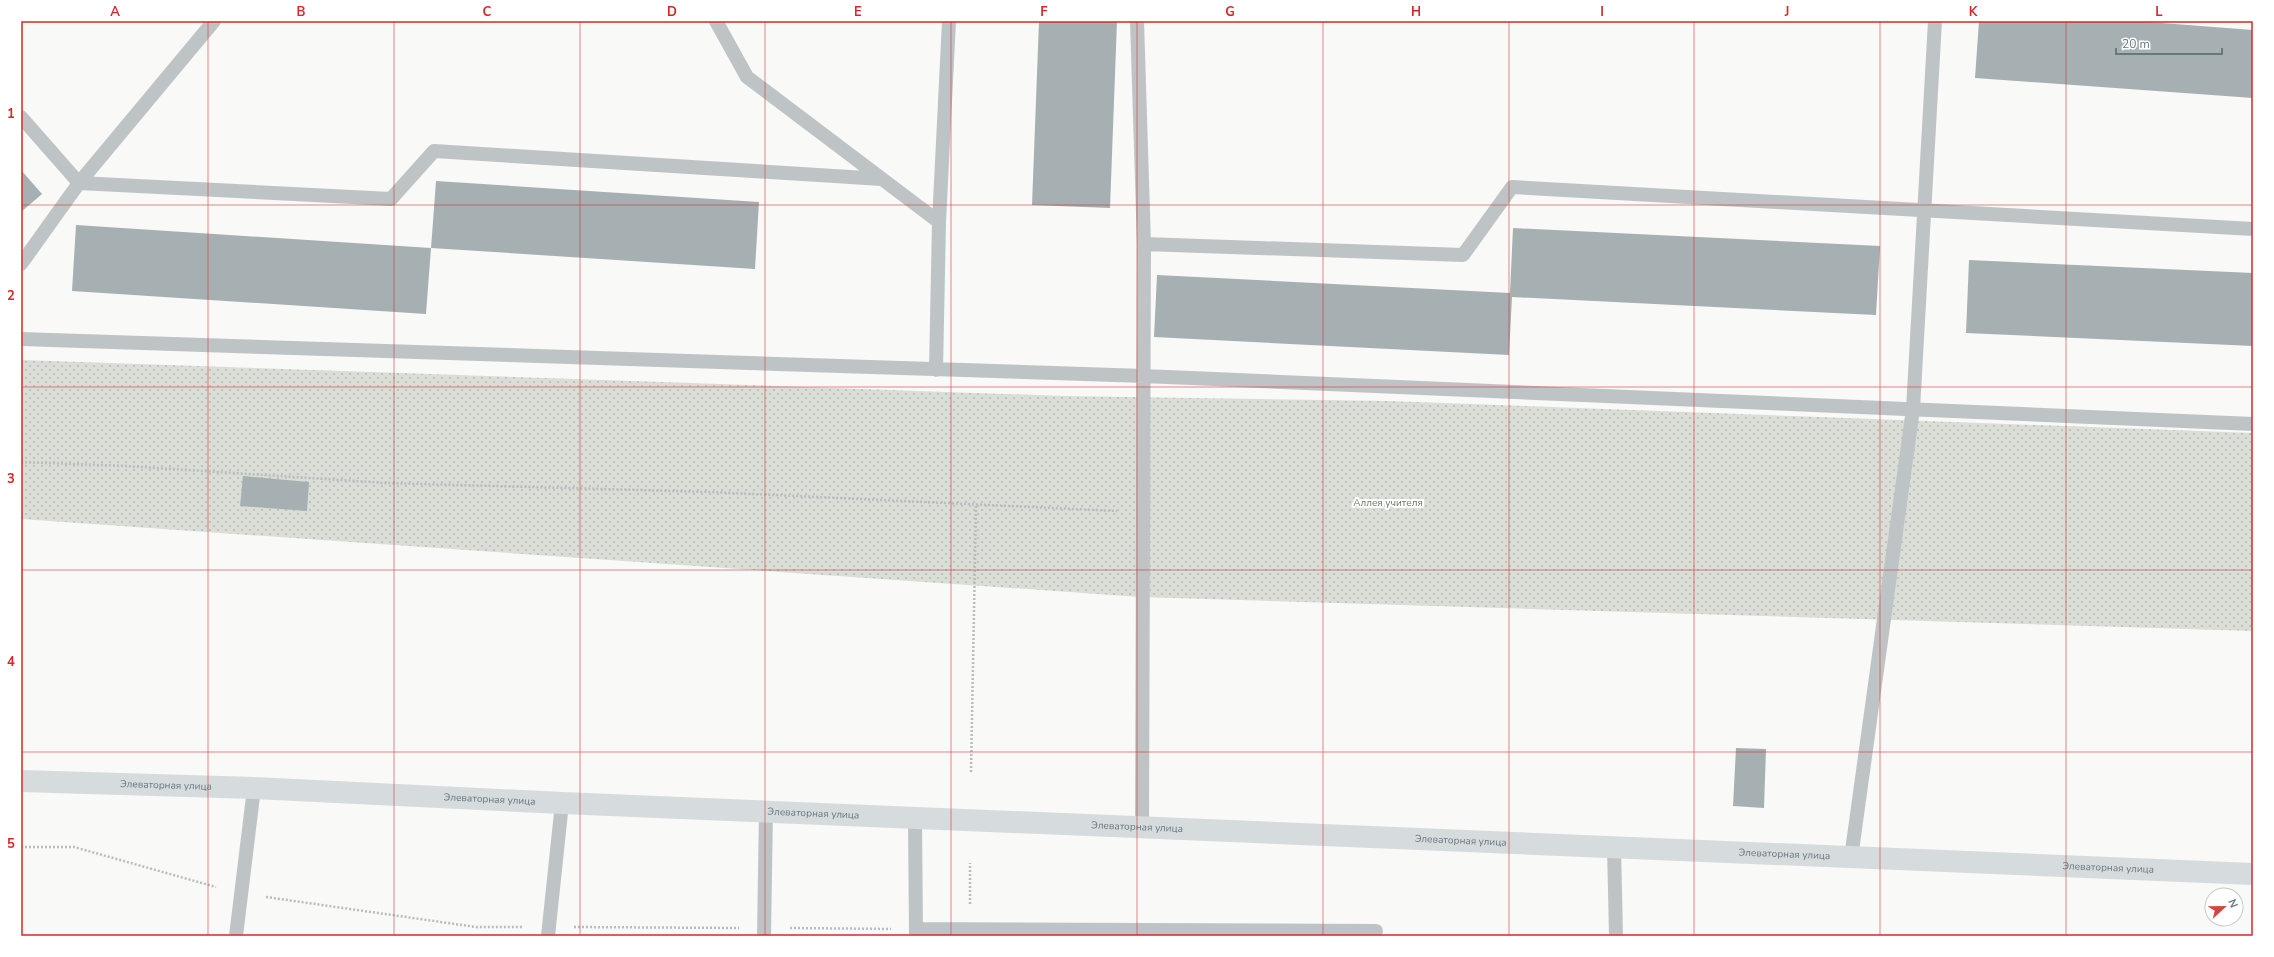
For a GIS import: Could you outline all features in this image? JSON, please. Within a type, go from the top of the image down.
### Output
[{"type":"main road","name":"Элеваторная улица","points":[[21,781],[254,788],[562,803],[1142,826],[1851,858],[2253,874]]},
{"type":"lane","points":[[21,264],[79,183],[214,21]]},
{"type":"lane","points":[[716,21],[747,77],[939,222]]},
{"type":"lane","points":[[936,370],[939,222],[949,21]]},
{"type":"lane","points":[[1137,21],[1144,244],[1142,826]]},
{"type":"lane","points":[[1851,858],[1913,409],[1935,21]]},
{"type":"lane","points":[[21,117],[79,183],[390,199],[434,151],[882,179]]},
{"type":"lane","points":[[1144,244],[1464,255],[1512,187],[2253,229]]},
{"type":"lane","points":[[21,339],[1144,376],[2253,424]]},
{"type":"lane","points":[[236,936],[254,788]]},
{"type":"lane","points":[[548,932],[562,803]]},
{"type":"lane","points":[[764,932],[766,811]]},
{"type":"lane","points":[[915,818],[916,932],[970,928],[1376,931]]},
{"type":"lane","points":[[1614,847],[1616,936]]},
{"type":"path","points":[[21,462],[126,466],[386,483],[710,492],[1144,512]]},
{"type":"path","points":[[971,772],[976,504]]},
{"type":"path","points":[[21,847],[74,847],[241,894],[476,927],[548,932],[916,932]]},
{"type":"path","points":[[970,863],[970,928]]},
{"type":"green space","name":"Аллея учителя","points":[[21,360],[1065,396],[1388,401],[2253,433],[2253,631],[1140,597],[21,519]]},
{"type":"building","points":[[1039,21],[1117,21],[1110,208],[1032,205]]},
{"type":"building","points":[[1979,21],[2136,21],[2253,30],[2253,98],[1975,78]]},
{"type":"building","points":[[21,170],[42,194],[21,212]]},
{"type":"building","points":[[436,181],[759,202],[755,269],[431,248]]},
{"type":"building","points":[[76,225],[431,248],[426,314],[72,291]]},
{"type":"building","points":[[1513,228],[1880,246],[1876,315],[1512,297],[1509,355],[1154,337],[1157,275],[1510,293]]},
{"type":"building","points":[[1969,260],[2253,273],[2253,346],[1966,333]]},
{"type":"building","points":[[243,476],[309,482],[307,511],[240,506]]},
{"type":"building","points":[[1736,748],[1766,749],[1764,808],[1733,806]]}]
